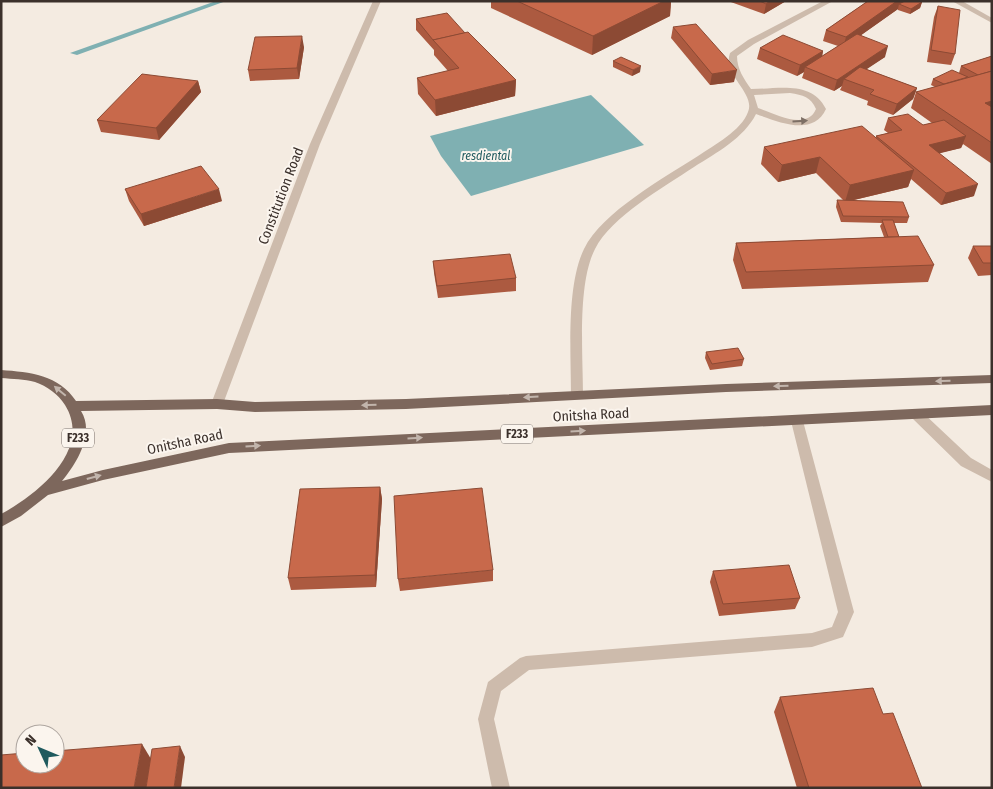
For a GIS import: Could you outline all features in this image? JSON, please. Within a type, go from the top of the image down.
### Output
[{"type":"main road","points":[[1,374],[31,377],[58,388],[75,406]]},
{"type":"main road","name":"Onitsha Road","points":[[75,406],[217,404],[255,407],[387,404],[726,388],[992,379]]},
{"type":"main road","name":"F233","points":[[1,521],[30,505],[47,490],[66,468],[77,445],[80,424],[75,406]]},
{"type":"main road","name":"Onitsha Road","points":[[47,490],[102,475],[228,448],[992,410]]},
{"type":"street","name":"Constitution Road","points":[[217,404],[315,144],[377,1]]},
{"type":"street","points":[[577,395],[579,312],[583,270],[590,248],[612,219],[648,192],[738,132],[748,123],[754,110],[749,92],[735,74],[732,66],[733,55],[751,42],[829,1]]},
{"type":"street","points":[[956,1],[992,21]]},
{"type":"street","points":[[749,92],[787,90],[802,93],[818,101],[822,112],[815,118],[798,122],[777,119],[754,110]]},
{"type":"street","points":[[916,414],[966,462],[992,478]]},
{"type":"street","points":[[501,788],[486,719],[494,687],[526,663],[812,640],[838,632],[846,612],[797,421]]},
{"type":"water","name":"resdiental","points":[[591,95],[644,145],[471,196],[441,156],[430,136]]},
{"type":"building","points":[[517,1],[664,1],[593,36]]},
{"type":"building","points":[[868,1],[897,1],[846,37],[826,30]]},
{"type":"building","points":[[905,1],[922,2],[911,9],[899,4]]},
{"type":"building","points":[[938,6],[960,10],[955,54],[931,50]]},
{"type":"building","points":[[447,13],[465,33],[433,40],[416,19]]},
{"type":"building","points":[[696,24],[737,70],[712,74],[673,27]]},
{"type":"building","points":[[468,32],[516,80],[435,100],[417,78],[459,68],[433,40]]},
{"type":"building","points":[[857,34],[888,46],[837,80],[805,67]]},
{"type":"building","points":[[783,35],[823,51],[800,65],[760,48]]},
{"type":"building","points":[[302,36],[297,68],[248,70],[255,37]]},
{"type":"building","points":[[992,56],[992,71],[978,75],[961,66]]},
{"type":"building","points":[[621,57],[641,66],[633,70],[613,61]]},
{"type":"building","points":[[860,67],[917,88],[897,104],[870,94],[874,90],[844,79]]},
{"type":"building","points":[[952,70],[968,77],[944,84],[933,79]]},
{"type":"building","points":[[992,71],[992,101],[985,103],[992,107],[992,143],[916,92]]},
{"type":"building","points":[[142,74],[198,81],[156,128],[97,120]]},
{"type":"building","points":[[908,114],[923,125],[944,120],[966,136],[929,145],[978,184],[946,193],[876,136],[902,130],[888,118]]},
{"type":"building","points":[[862,126],[914,170],[850,185],[820,157],[782,165],[764,147]]},
{"type":"building","points":[[201,166],[219,189],[141,214],[125,189]]},
{"type":"building","points":[[837,200],[903,202],[909,217],[843,216]]},
{"type":"building","points":[[882,220],[893,220],[899,237],[888,237]]},
{"type":"building","points":[[918,236],[934,265],[746,272],[736,243]]},
{"type":"building","points":[[973,246],[992,246],[992,263],[983,263]]},
{"type":"building","points":[[510,254],[516,278],[437,286],[433,261]]},
{"type":"building","points":[[738,348],[744,359],[712,364],[706,352]]},
{"type":"building","points":[[380,487],[375,575],[288,578],[300,489]]},
{"type":"building","points":[[482,488],[493,570],[398,579],[394,496]]},
{"type":"building","points":[[789,565],[800,598],[723,604],[713,571]]},
{"type":"building","points":[[873,688],[883,714],[893,713],[922,788],[809,788],[780,697]]},
{"type":"building","points":[[142,744],[134,788],[1,788],[1,755],[15,754],[15,774],[65,774],[65,750]]},
{"type":"building","points":[[180,746],[174,788],[146,788],[152,749]]},
{"type":"waterway","points":[[74,53],[223,1]]}]
